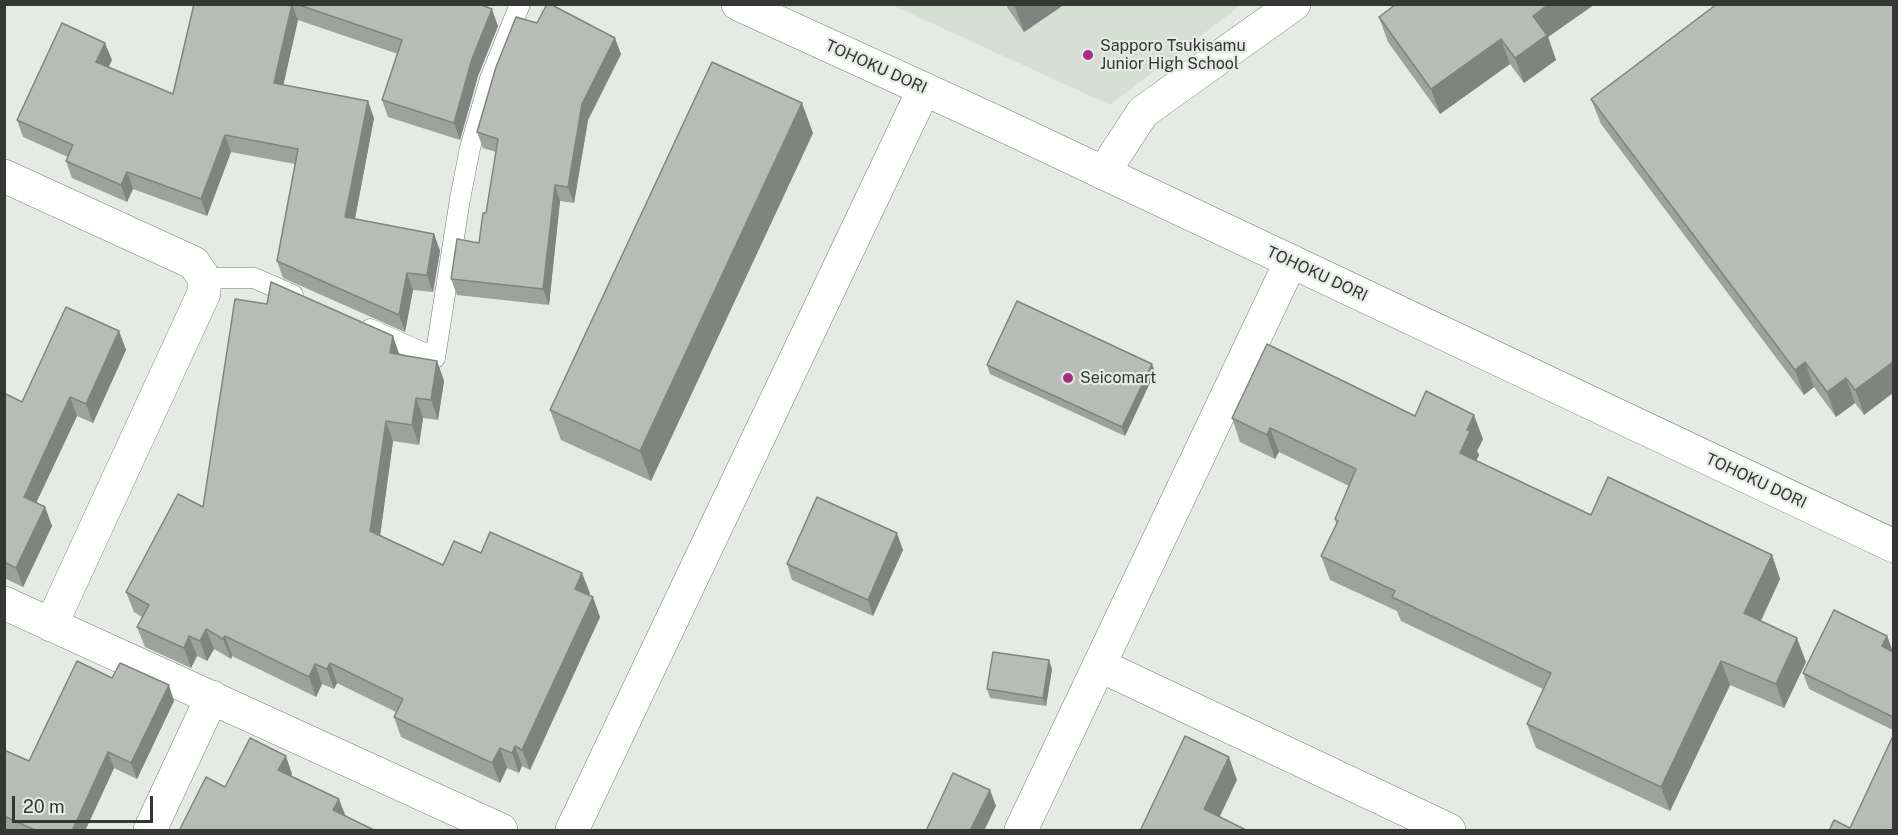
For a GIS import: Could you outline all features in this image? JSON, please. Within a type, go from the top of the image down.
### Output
[{"type":"street","name":"TOHOKU DORI","points":[[738,4],[1103,172],[1893,546]]},
{"type":"street","points":[[1103,172],[1143,112],[1294,4]]},
{"type":"street","points":[[572,831],[924,89]]},
{"type":"street","points":[[4,176],[194,264],[204,278],[204,293],[51,625]]},
{"type":"street","points":[[1021,831],[1290,261]]},
{"type":"street","points":[[4,603],[501,831]]},
{"type":"street","points":[[1099,665],[1449,831]]},
{"type":"street","points":[[150,831],[212,697]]},
{"type":"lane","points":[[350,320],[435,358],[470,148],[490,79],[520,4]]},
{"type":"lane","points":[[204,278],[254,278],[307,301]]},
{"type":"shaded area","name":"Sapporo Tsukisamu Junior High School","points":[[892,5],[1241,5],[1110,105]]},
{"type":"building","points":[[194,4],[292,4],[274,83],[368,101],[345,217],[434,234],[427,275],[407,273],[399,315],[277,261],[298,149],[225,135],[201,199],[127,172],[121,185],[66,161],[73,145],[17,120],[62,23],[105,43],[96,62],[173,94]]},
{"type":"building","points":[[296,4],[479,4],[492,9],[472,59],[454,123],[382,100],[402,40]]},
{"type":"building","points":[[547,4],[615,38],[582,104],[568,187],[555,185],[543,289],[451,279],[457,239],[479,243],[483,213],[486,213],[498,139],[477,132],[496,67],[516,17],[537,23]]},
{"type":"building","points":[[1396,4],[1549,4],[1533,16],[1547,35],[1515,58],[1501,39],[1431,89],[1379,17]]},
{"type":"building","points":[[1717,4],[1893,4],[1893,362],[1855,390],[1846,378],[1827,392],[1805,362],[1795,370],[1591,99]]},
{"type":"building","points":[[712,62],[802,103],[640,451],[550,410]]},
{"type":"building","points":[[271,282],[393,336],[390,353],[437,361],[431,400],[416,398],[412,425],[386,421],[370,531],[443,565],[454,541],[481,553],[490,532],[582,573],[575,589],[593,597],[522,750],[515,746],[512,753],[500,748],[492,763],[394,717],[403,699],[330,663],[327,669],[315,664],[309,677],[225,636],[223,639],[206,629],[200,641],[189,636],[184,648],[137,627],[149,605],[126,592],[178,494],[203,507],[235,299],[267,304]]},
{"type":"building","points":[[1017,301],[1152,364],[1122,427],[987,365]]},
{"type":"building","points":[[66,307],[119,331],[86,404],[70,397],[24,497],[45,507],[16,568],[4,562],[4,393],[22,402]]},
{"type":"building","points":[[1267,344],[1415,416],[1426,391],[1474,415],[1460,453],[1591,515],[1608,477],[1772,555],[1744,613],[1797,638],[1776,684],[1721,661],[1661,787],[1527,724],[1551,673],[1392,597],[1395,591],[1321,556],[1338,521],[1335,519],[1356,469],[1270,428],[1267,435],[1232,418]]},
{"type":"building","points":[[817,497],[897,533],[868,600],[787,564]]},
{"type":"building","points":[[1834,610],[1887,636],[1882,646],[1893,652],[1893,717],[1803,673]]},
{"type":"building","points":[[993,652],[1049,660],[1043,698],[987,689]]},
{"type":"building","points":[[77,661],[112,678],[120,663],[169,685],[131,763],[108,752],[72,831],[37,831],[4,816],[4,750],[29,761]]},
{"type":"building","points":[[1185,736],[1229,757],[1204,809],[1248,831],[1140,831]]},
{"type":"building","points":[[1893,736],[1893,831],[1829,831],[1834,820],[1850,828]]},
{"type":"building","points":[[250,738],[286,756],[278,770],[339,799],[333,810],[376,831],[179,831],[206,777],[225,787]]},
{"type":"building","points":[[953,773],[990,790],[970,831],[926,831]]},
{"type":"place","name":"Sapporo Tsukisamu Junior High School","points":[[1088,55]]},
{"type":"place","name":"Seicomart","points":[[1068,378]]}]
